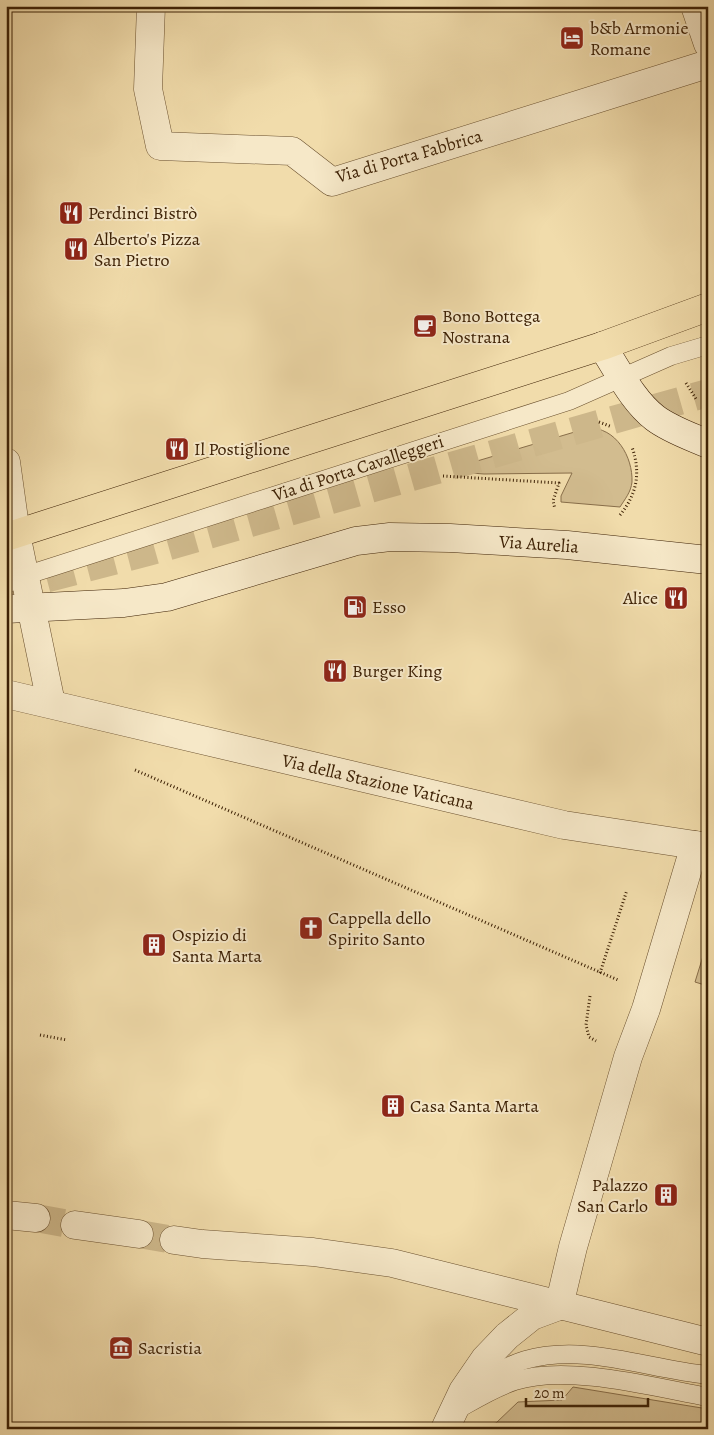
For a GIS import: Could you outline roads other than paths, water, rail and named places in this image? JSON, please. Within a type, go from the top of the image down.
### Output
[{"type":"main road","points":[[11,536],[602,346],[708,307]]},
{"type":"street","name":"Via di Porta Fabbrica","points":[[151,6],[148,89],[160,146],[292,151],[332,182],[708,64]]},
{"type":"street","points":[[695,6],[708,44]]},
{"type":"street","points":[[602,346],[642,406],[656,419],[678,432],[707,444]]},
{"type":"street","points":[[6,462],[18,609],[50,703]]},
{"type":"street","name":"Via Aurelia","points":[[18,609],[124,603],[167,597],[370,539],[412,536],[674,555],[708,560]]},
{"type":"street","points":[[674,555],[708,552]]},
{"type":"street","name":"Via della Stazione Vaticana","points":[[6,694],[535,819],[702,846]]},
{"type":"street","points":[[559,1306],[573,1247],[628,1058],[702,846]]},
{"type":"street","points":[[6,1214],[36,1218]]},
{"type":"street","points":[[74,1225],[139,1234]]},
{"type":"street","points":[[174,1240],[202,1244],[312,1252],[392,1263],[708,1342]]},
{"type":"street","points":[[454,1411],[485,1359],[507,1336],[532,1316],[559,1306]]},
{"type":"lane","name":"Via di Porta Cavalleggeri","points":[[15,580],[570,400],[671,356],[708,345]]},
{"type":"lane","points":[[454,1411],[507,1367],[525,1360],[555,1355],[586,1354],[708,1375]]},
{"type":"lane","points":[[454,1411],[516,1381],[546,1376],[588,1377],[708,1397]]},
{"type":"tunnel","points":[[6,589],[148,552],[708,393]]},
{"type":"tunnel","points":[[36,1218],[75,1225]]},
{"type":"tunnel","points":[[139,1234],[174,1240]]},
{"type":"place","name":"b&b Armonie Romane","points":[[572,38]]},
{"type":"place","name":"Perdinci Bistrò","points":[[71,213]]},
{"type":"place","name":"Alberto's Pizza San Pietro","points":[[76,249]]},
{"type":"place","name":"Bono Bottega Nostrana","points":[[425,326]]},
{"type":"place","name":"Il Postiglione","points":[[177,449]]},
{"type":"place","name":"Alice","points":[[676,598]]},
{"type":"place","name":"Esso","points":[[355,607]]},
{"type":"place","name":"Burger King","points":[[335,671]]},
{"type":"place","name":"Cappella dello Spirito Santo","points":[[311,928]]},
{"type":"place","name":"Ospizio di Santa Marta","points":[[154,945]]},
{"type":"place","name":"Casa Santa Marta","points":[[393,1106]]},
{"type":"place","name":"Palazzo San Carlo","points":[[666,1195]]},
{"type":"place","name":"Sacristia","points":[[121,1348]]}]
